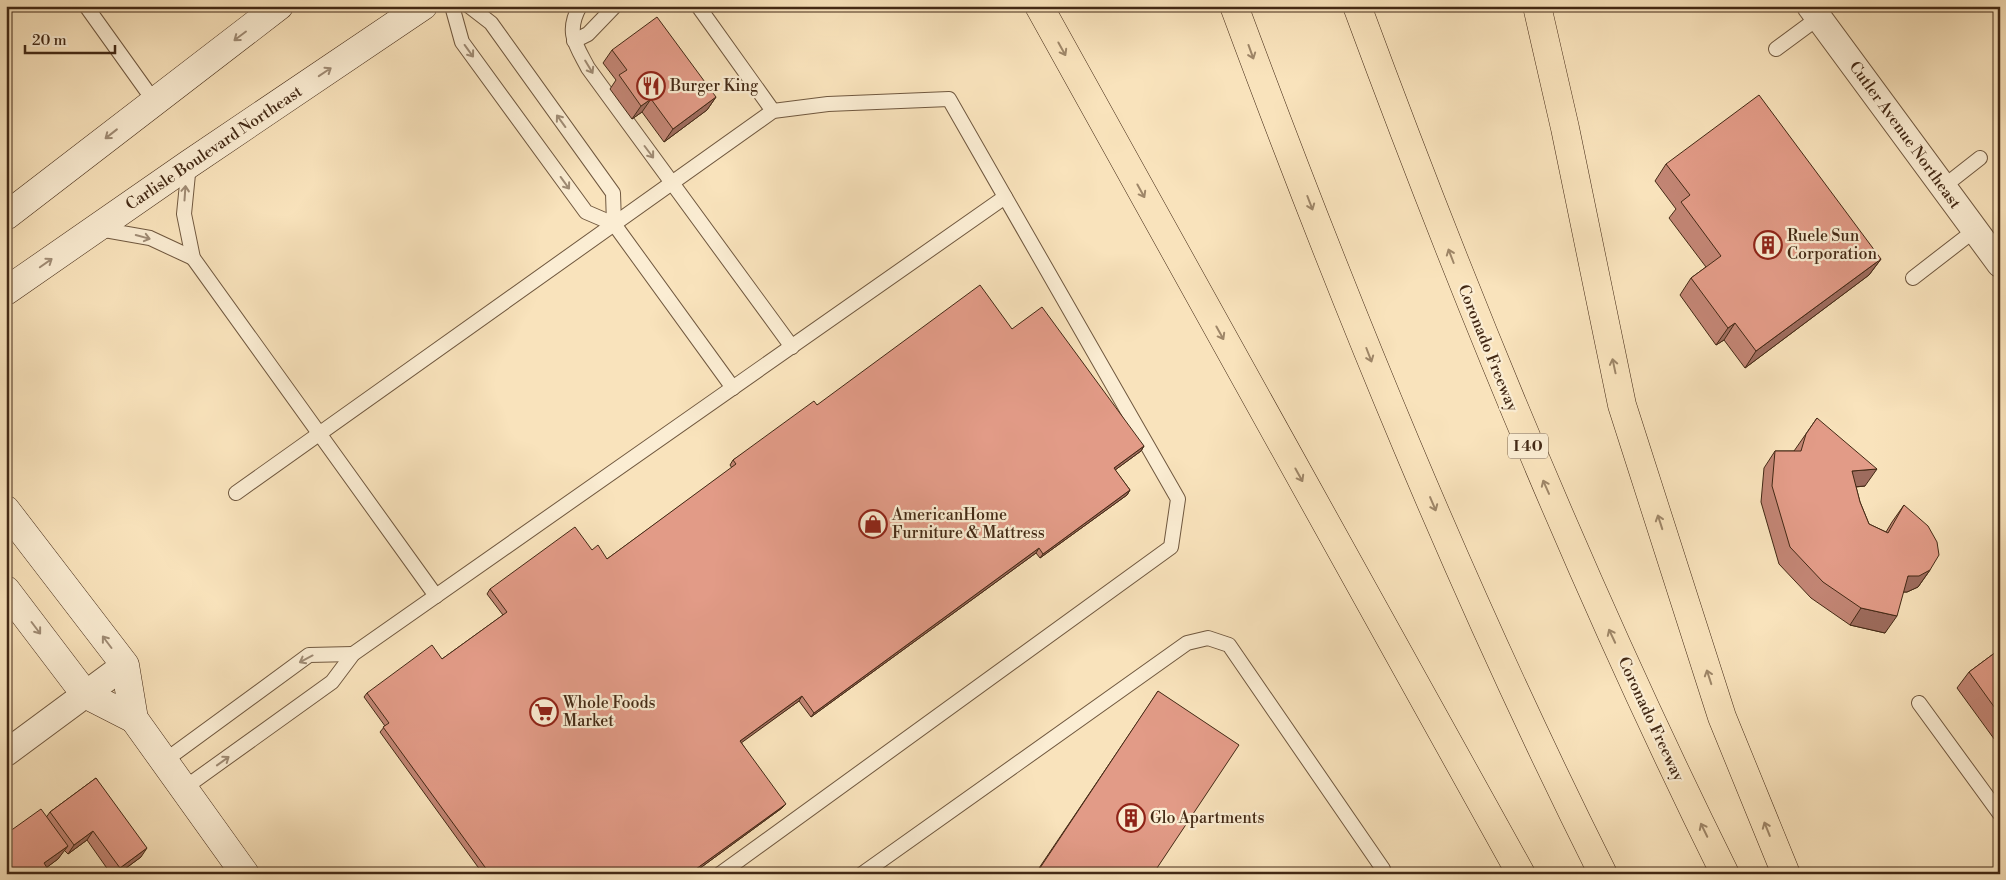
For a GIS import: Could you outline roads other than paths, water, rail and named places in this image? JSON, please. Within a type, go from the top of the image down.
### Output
[{"type":"highway","points":[[1039,6],[1521,874]]},
{"type":"highway","points":[[1234,6],[1377,375],[1492,642],[1602,874]]},
{"type":"highway","name":"Coronado Freeway","points":[[1357,6],[1448,250],[1542,478],[1653,725],[1725,874]]},
{"type":"highway","points":[[1537,6],[1565,128],[1622,405],[1722,716],[1786,874]]},
{"type":"main road","points":[[6,216],[279,6]]},
{"type":"main road","name":"Carlisle Boulevard Northeast","points":[[6,291],[189,164],[423,6]]},
{"type":"main road","points":[[6,510],[125,665],[134,719],[245,874]]},
{"type":"main road","points":[[6,590],[85,694],[134,719]]},
{"type":"street","name":"Cutler Avenue Northeast","points":[[1814,12],[2000,264]]},
{"type":"street","points":[[6,753],[125,665]]},
{"type":"lane","points":[[86,6],[154,101]]},
{"type":"lane","points":[[452,6],[462,42],[586,212],[614,224],[733,388]]},
{"type":"lane","points":[[469,6],[491,23],[613,193],[614,224]]},
{"type":"lane","points":[[580,6],[574,16],[572,29],[574,41],[605,93],[792,347]]},
{"type":"lane","points":[[574,41],[588,34],[598,21],[615,6]]},
{"type":"lane","points":[[698,6],[773,111]]},
{"type":"lane","points":[[1776,49],[1814,12]]},
{"type":"lane","points":[[236,492],[773,111],[828,104],[949,99],[1178,499],[1171,547],[720,874]]},
{"type":"lane","points":[[1943,187],[1980,158]]},
{"type":"lane","points":[[189,164],[184,214],[193,258],[436,596]]},
{"type":"lane","points":[[183,789],[332,682],[353,654],[1005,197]]},
{"type":"lane","points":[[96,229],[125,232],[150,238],[193,258]]},
{"type":"lane","points":[[1913,278],[1975,230]]},
{"type":"lane","points":[[862,874],[1188,643],[1208,638],[1229,645],[1383,869],[1383,874]]},
{"type":"lane","points":[[164,762],[309,655],[353,654]]},
{"type":"lane","points":[[1919,703],[2000,814]]},
{"type":"place","name":"Burger King","points":[[651,86]]},
{"type":"place","name":"Ruele Sun Corporation","points":[[1768,245]]},
{"type":"place","name":"AmericanHome Furniture & Mattress","points":[[873,524]]},
{"type":"place","name":"Whole Foods Market","points":[[544,712]]},
{"type":"place","name":"Glo Apartments","points":[[1131,818]]}]
